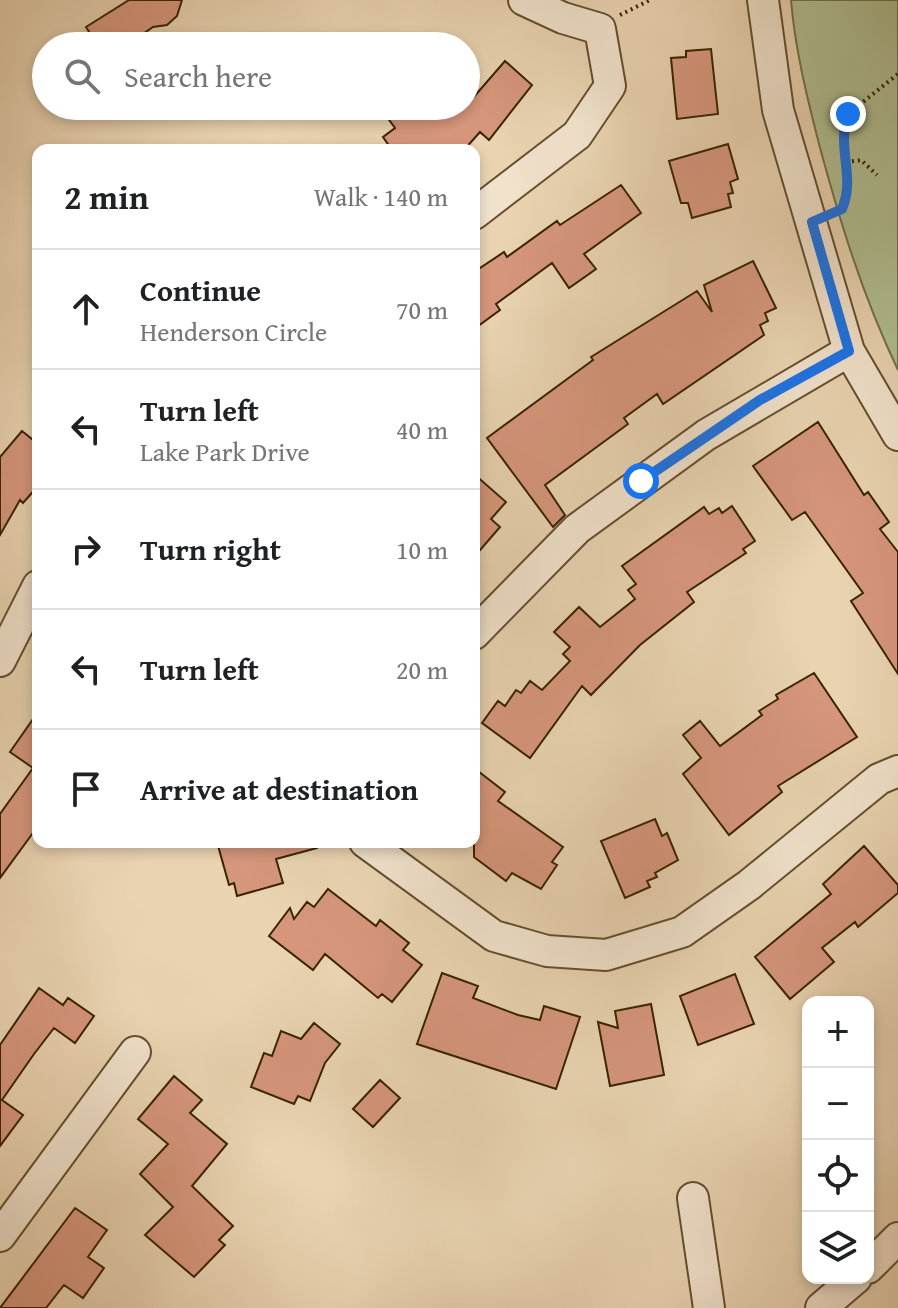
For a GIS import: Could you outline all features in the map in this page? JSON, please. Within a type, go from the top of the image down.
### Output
[{"type":"street","points":[[480,209],[577,135],[610,86],[600,29],[563,18],[524,0]]},
{"type":"street","points":[[763,0],[778,110],[849,351],[898,435]]},
{"type":"street","points":[[480,628],[577,529],[706,435],[849,351]]},
{"type":"street","points":[[0,661],[32,598]]},
{"type":"street","points":[[373,848],[494,936],[547,951],[606,955],[682,932],[749,885],[879,779],[898,771]]},
{"type":"street","points":[[0,1236],[135,1052]]},
{"type":"street","points":[[693,1198],[709,1308]]},
{"type":"street","points":[[874,1262],[898,1238]]},
{"type":"street","points":[[821,1308],[849,1284]]},
{"type":"path","points":[[812,222],[842,209],[849,191],[842,132],[848,114],[898,74]]},
{"type":"path","points":[[846,162],[861,160],[877,175]]},
{"type":"green space","points":[[791,0],[898,0],[898,370],[863,287],[835,202],[806,91]]},
{"type":"building","points":[[129,0],[182,0],[177,16],[167,25],[153,27],[146,32],[89,32],[86,27]]},
{"type":"building","points":[[711,49],[718,114],[677,119],[671,58],[686,57],[686,51]]},
{"type":"building","points":[[505,61],[532,85],[489,140],[480,132],[469,144],[388,144],[383,137],[395,128],[389,120],[480,120],[480,90]]},
{"type":"building","points":[[728,144],[738,179],[730,182],[733,193],[728,194],[731,207],[692,218],[688,203],[681,203],[669,161]]},
{"type":"building","points":[[621,185],[641,213],[584,254],[596,269],[569,288],[552,263],[496,304],[500,310],[480,325],[480,268],[504,252],[507,257],[557,221],[560,225]]},
{"type":"building","points":[[753,261],[776,308],[765,313],[768,321],[760,325],[764,335],[663,404],[657,394],[624,418],[628,424],[545,485],[565,515],[553,527],[487,438],[593,360],[591,357],[697,291],[712,312],[704,285]]},
{"type":"building","points":[[818,422],[864,495],[868,492],[889,522],[880,529],[898,552],[898,674],[851,601],[863,593],[805,512],[792,520],[753,466]]},
{"type":"building","points":[[22,431],[32,439],[32,493],[23,503],[20,500],[0,535],[0,457]]},
{"type":"building","points":[[480,479],[506,502],[491,519],[500,527],[480,550]]},
{"type":"building","points":[[732,506],[755,541],[743,549],[746,553],[687,592],[694,602],[640,645],[591,695],[582,686],[530,758],[482,723],[498,701],[505,706],[516,690],[521,693],[530,681],[542,690],[570,661],[563,654],[570,647],[554,632],[579,607],[600,627],[635,599],[628,590],[636,584],[622,566],[704,507],[709,514],[719,508],[722,513]]},
{"type":"building","points":[[814,673],[857,737],[778,786],[782,792],[729,835],[683,774],[701,758],[683,735],[700,721],[720,746],[762,715],[759,711],[778,699],[776,695]]},
{"type":"building","points":[[32,721],[32,767],[10,752]]},
{"type":"building","points":[[32,769],[32,834],[0,878],[0,814]]},
{"type":"building","points":[[480,773],[505,792],[498,801],[563,847],[552,862],[557,865],[541,889],[512,873],[506,881],[474,857],[474,848],[480,848]]},
{"type":"building","points":[[655,819],[662,836],[667,833],[678,860],[655,873],[657,877],[647,881],[650,887],[625,898],[601,841]]},
{"type":"building","points":[[864,846],[898,885],[898,893],[858,927],[855,922],[822,948],[834,962],[790,999],[755,957],[831,894],[823,884]]},
{"type":"building","points":[[219,848],[317,848],[276,859],[283,883],[237,896],[234,883],[229,885]]},
{"type":"building","points":[[328,889],[376,926],[380,920],[409,943],[403,950],[422,965],[392,1002],[382,994],[378,998],[325,954],[313,970],[269,936],[290,908],[294,919],[307,902],[314,907]]},
{"type":"building","points":[[442,973],[478,986],[473,998],[518,1015],[540,1020],[544,1006],[580,1017],[556,1089],[417,1044]]},
{"type":"building","points":[[735,974],[754,1024],[698,1045],[680,996]]},
{"type":"building","points":[[39,988],[63,1005],[68,998],[94,1016],[75,1043],[54,1028],[34,1054],[2,1100],[23,1115],[0,1146],[0,1045]]},
{"type":"building","points":[[651,1004],[664,1075],[610,1086],[598,1022],[618,1028],[615,1011]]},
{"type":"building","points":[[314,1023],[340,1044],[325,1063],[310,1101],[298,1096],[294,1104],[251,1087],[264,1053],[272,1056],[281,1031],[301,1039]]},
{"type":"building","points":[[174,1076],[202,1100],[190,1113],[227,1144],[192,1186],[233,1226],[219,1240],[225,1245],[194,1277],[145,1235],[173,1207],[140,1174],[168,1144],[138,1119]]},
{"type":"building","points":[[380,1080],[400,1098],[373,1127],[353,1109]]},
{"type":"building","points":[[75,1208],[107,1230],[88,1257],[104,1268],[83,1298],[64,1285],[46,1308],[0,1308]]},
{"type":"route","points":[[641,481],[760,400],[849,351],[812,222],[842,209],[849,191],[842,132],[848,114]]}]
